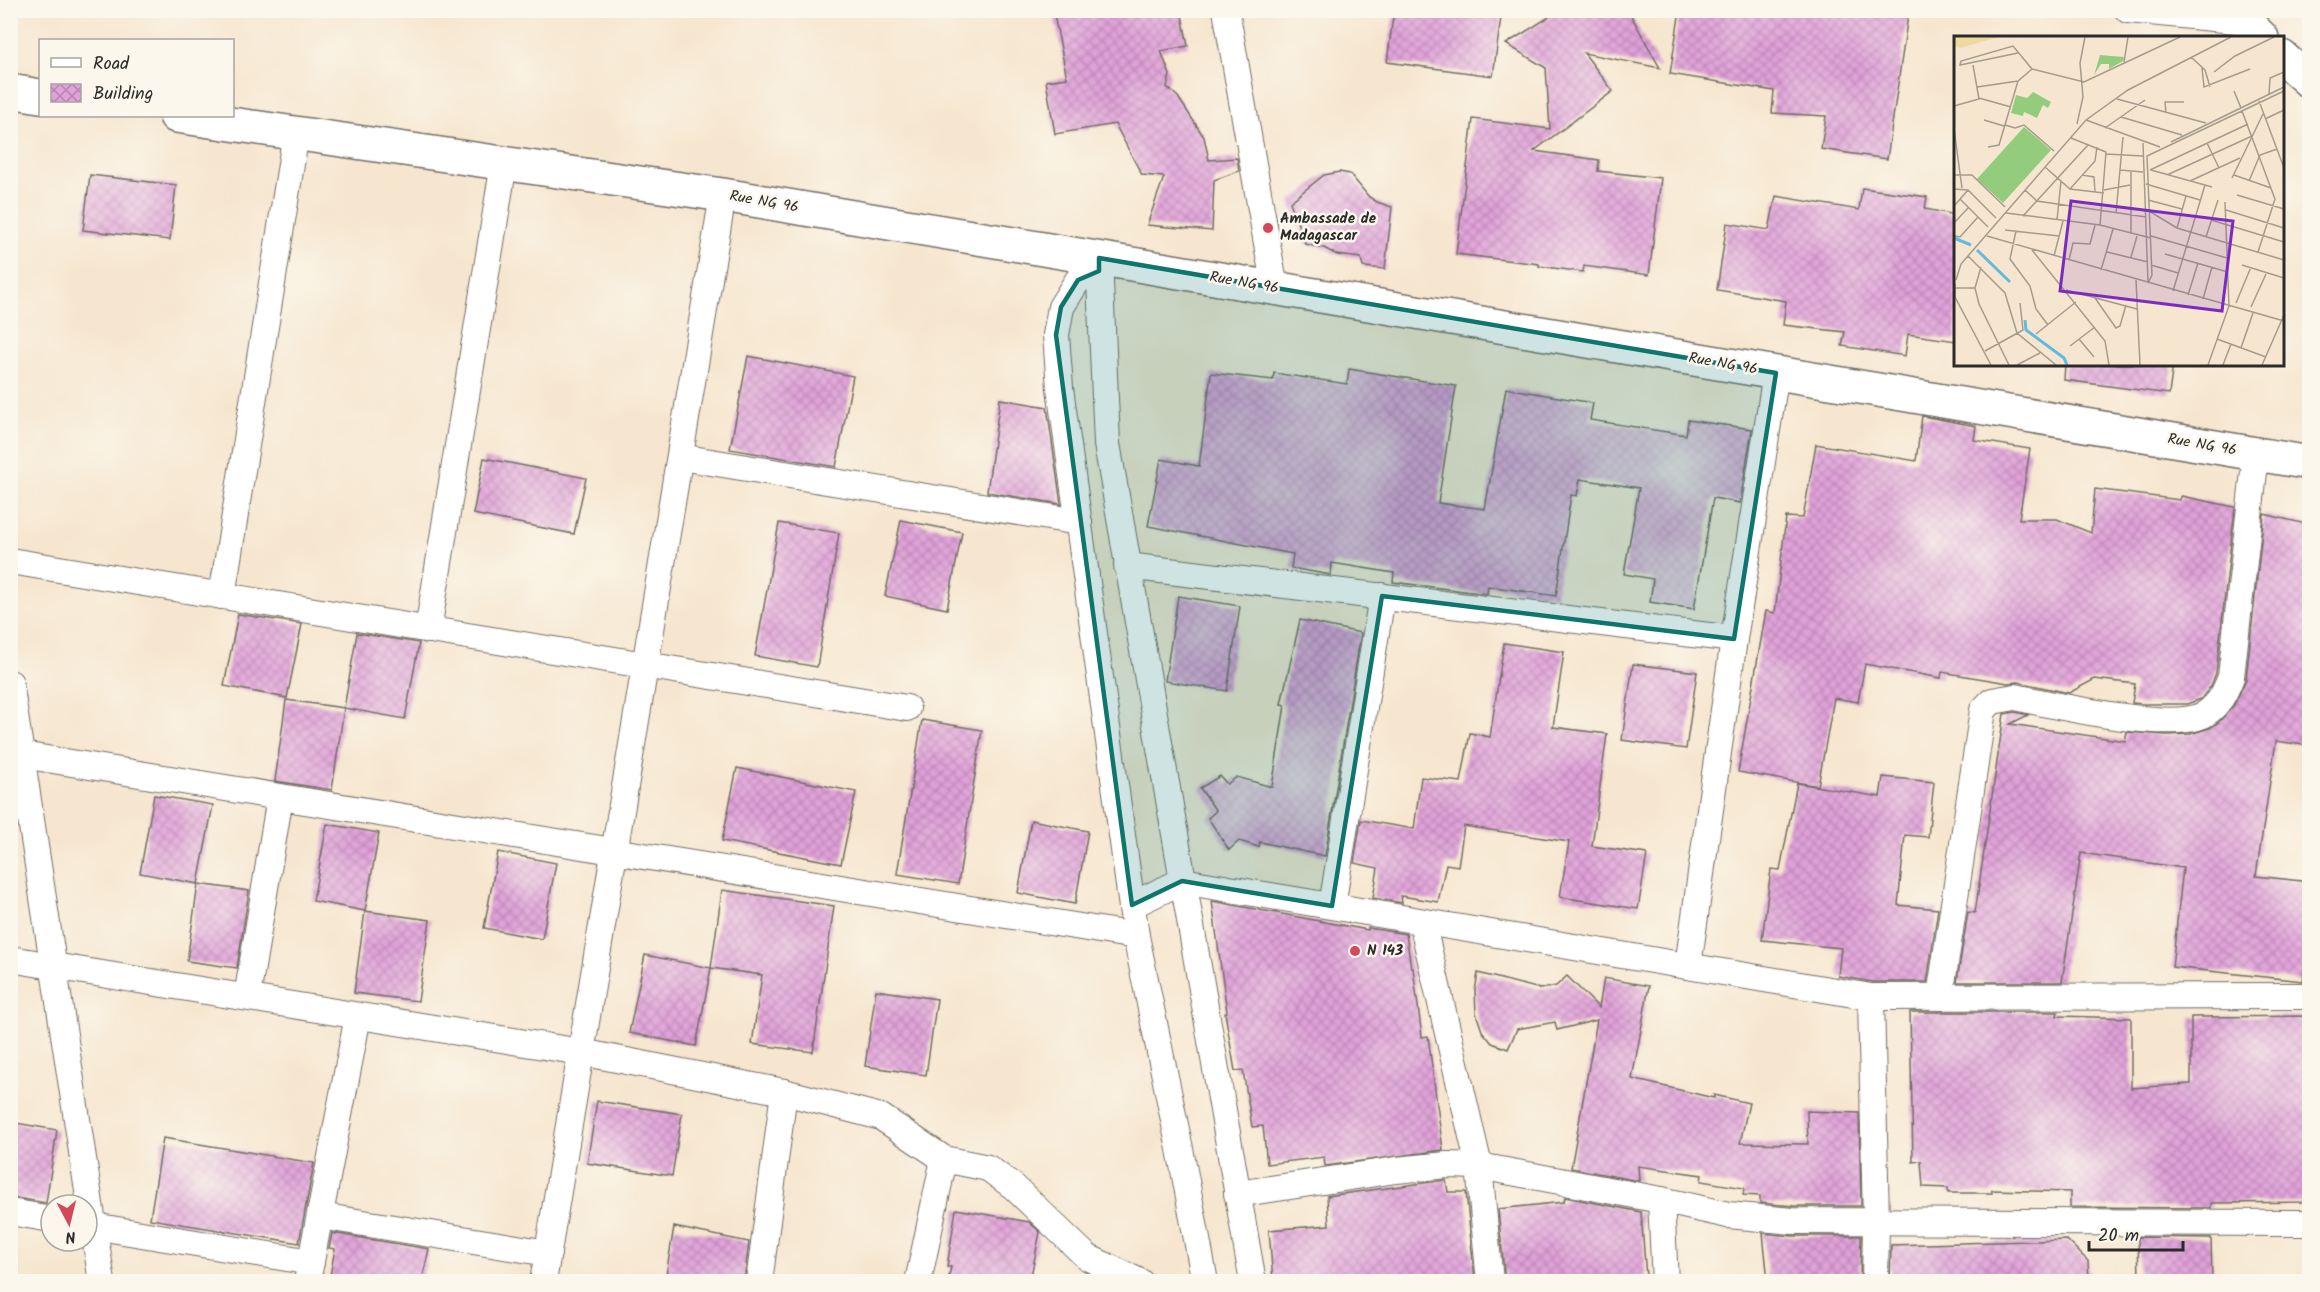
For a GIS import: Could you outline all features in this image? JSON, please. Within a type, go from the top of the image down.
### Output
[{"type":"street","points":[[1226,10],[1275,289]]},
{"type":"street","points":[[2128,10],[2247,23]]},
{"type":"street","points":[[2284,58],[2310,82]]},
{"type":"street","points":[[10,91],[39,96]]},
{"type":"street","name":"Rue NG 96","points":[[183,117],[723,195],[1099,265],[1275,289],[2310,463]]},
{"type":"street","points":[[222,596],[296,133]]},
{"type":"street","points":[[428,630],[504,163]]},
{"type":"street","points":[[543,1281],[723,195]]},
{"type":"street","points":[[1099,265],[1078,280],[1061,307],[1056,335],[1060,388],[1136,936],[1180,1149],[1204,1281]]},
{"type":"street","points":[[1099,265],[1107,444],[1253,1281]]},
{"type":"street","points":[[1688,966],[1734,639],[1776,373]]},
{"type":"street","points":[[1940,997],[1983,710],[1992,701],[2014,697],[2152,721],[2186,719],[2204,715],[2217,704],[2224,697],[2231,677],[2256,454]]},
{"type":"street","points":[[680,457],[1078,522]]},
{"type":"street","points":[[10,561],[907,708]]},
{"type":"street","points":[[1127,566],[1734,639]]},
{"type":"street","points":[[1332,906],[1382,597]]},
{"type":"street","points":[[10,683],[54,966],[86,1193]]},
{"type":"street","points":[[22,755],[1136,936]]},
{"type":"street","points":[[247,997],[280,797]]},
{"type":"street","points":[[1132,905],[1182,880],[1871,997],[2310,996]]},
{"type":"street","points":[[1422,922],[1479,1166],[1490,1281]]},
{"type":"street","points":[[10,959],[581,1052],[784,1092],[881,1117],[944,1159],[988,1168],[1014,1187],[1087,1269],[1140,1281]]},
{"type":"street","points":[[1871,997],[1876,1222],[1875,1281]]},
{"type":"street","points":[[99,1227],[309,1272],[358,1016]]},
{"type":"street","points":[[759,1281],[784,1092]]},
{"type":"street","points":[[918,1281],[944,1159]]},
{"type":"street","points":[[1237,1194],[1396,1170],[1447,1165],[1479,1166],[1728,1215],[1793,1221],[2310,1223]]},
{"type":"street","points":[[1661,1200],[1665,1281]]},
{"type":"street","points":[[10,1212],[39,1217]]},
{"type":"street","points":[[320,1216],[548,1253]]},
{"type":"street","points":[[96,1253],[102,1281]]},
{"type":"highlighted area","points":[[1099,258],[1776,373],[1734,639],[1382,596],[1332,906],[1182,881],[1132,905],[1056,335],[1061,307],[1078,280],[1099,271]]},
{"type":"building","points":[[1053,10],[1181,10],[1188,46],[1161,51],[1170,75],[1167,87],[1178,97],[1204,137],[1209,160],[1237,158],[1239,171],[1214,180],[1212,231],[1147,225],[1164,177],[1142,175],[1115,124],[1055,134],[1046,81],[1067,78]]},
{"type":"building","points":[[1394,10],[1502,10],[1493,76],[1387,62]]},
{"type":"building","points":[[1560,10],[1628,10],[1660,68],[1584,53],[1613,91],[1534,151],[1599,160],[1598,171],[1661,178],[1649,275],[1584,266],[1583,272],[1456,254],[1473,119],[1550,129],[1546,68],[1506,44]]},
{"type":"building","points":[[1680,10],[1879,10],[1908,15],[1887,159],[1821,149],[1826,116],[1772,113],[1774,91],[1670,74]]},
{"type":"building","points":[[1339,172],[1350,174],[1369,197],[1392,207],[1385,269],[1363,267],[1361,258],[1337,255],[1324,248],[1305,244],[1290,202],[1324,175]]},
{"type":"building","points":[[90,175],[176,185],[170,240],[83,230]]},
{"type":"building","points":[[1862,188],[1927,197],[1925,209],[1954,215],[1954,341],[1908,334],[1905,356],[1842,346],[1845,332],[1783,325],[1786,301],[1717,290],[1727,223],[1769,230],[1776,196],[1859,210]]},
{"type":"building","points":[[748,356],[853,376],[836,467],[730,449]]},
{"type":"building","points":[[2065,366],[2173,366],[2169,394],[2064,380]]},
{"type":"building","points":[[1349,369],[1456,386],[1438,503],[1485,509],[1506,388],[1593,403],[1590,420],[1686,435],[1688,420],[1752,429],[1740,503],[1713,498],[1694,609],[1650,602],[1653,579],[1624,574],[1639,488],[1580,479],[1577,496],[1571,495],[1556,596],[1488,586],[1487,594],[1393,582],[1394,573],[1332,563],[1331,575],[1291,568],[1293,554],[1148,526],[1161,459],[1199,466],[1211,373],[1273,380],[1274,373],[1347,384]]},
{"type":"building","points":[[1000,399],[1047,407],[1061,504],[987,492]]},
{"type":"building","points":[[1922,416],[1976,426],[1974,440],[2030,449],[2019,519],[2057,519],[2091,533],[2095,489],[2180,500],[2181,496],[2235,507],[2216,673],[2211,686],[2201,699],[2187,704],[2143,704],[2132,703],[2135,684],[2095,679],[2069,693],[2018,682],[2008,683],[1942,672],[1941,678],[1865,664],[1858,702],[1834,698],[1818,786],[1738,772],[1766,611],[1775,613],[1786,517],[1803,518],[1816,444],[1916,461]]},
{"type":"building","points":[[484,458],[586,478],[574,534],[473,514]]},
{"type":"building","points":[[2264,514],[2310,525],[2310,746],[2276,741],[2256,876],[2310,882],[2310,926],[2303,981],[2172,967],[2183,868],[2081,853],[2062,982],[1957,982],[1968,912],[1975,913],[2004,714],[2015,712],[2028,715],[2010,724],[2125,741],[2127,732],[2190,734],[2210,728],[2219,722],[2234,705],[2246,679]]},
{"type":"building","points":[[901,520],[962,532],[947,609],[885,596]]},
{"type":"building","points":[[779,523],[839,533],[817,667],[755,656]]},
{"type":"building","points":[[1178,596],[1240,606],[1227,691],[1165,681]]},
{"type":"building","points":[[238,614],[302,624],[287,698],[224,686]]},
{"type":"building","points":[[1300,620],[1361,633],[1325,856],[1260,842],[1259,847],[1239,841],[1229,850],[1208,818],[1216,811],[1200,788],[1220,776],[1227,784],[1237,777],[1272,787],[1285,705],[1281,704]]},
{"type":"building","points":[[357,633],[419,643],[405,719],[344,708]]},
{"type":"building","points":[[1504,643],[1564,652],[1553,727],[1607,734],[1592,846],[1647,854],[1638,909],[1560,897],[1569,842],[1464,826],[1458,866],[1446,864],[1438,902],[1401,896],[1402,903],[1373,898],[1378,868],[1354,863],[1361,820],[1414,829],[1421,777],[1461,782],[1470,733],[1490,737]]},
{"type":"building","points":[[1633,664],[1697,672],[1686,749],[1622,740]]},
{"type":"building","points":[[286,700],[344,708],[332,790],[275,781]]},
{"type":"building","points":[[922,720],[982,730],[958,884],[897,874]]},
{"type":"building","points":[[737,768],[856,792],[841,864],[722,841]]},
{"type":"building","points":[[1883,777],[1934,782],[1928,837],[1905,835],[1898,905],[1938,909],[1927,982],[1872,982],[1838,976],[1841,948],[1762,940],[1771,869],[1780,870],[1797,783],[1880,797]]},
{"type":"building","points":[[154,795],[213,805],[198,884],[140,873]]},
{"type":"building","points":[[1031,820],[1088,831],[1075,904],[1018,893]]},
{"type":"building","points":[[327,824],[379,833],[365,911],[313,901]]},
{"type":"building","points":[[498,852],[556,863],[542,939],[484,928]]},
{"type":"building","points":[[198,884],[249,891],[237,968],[187,961]]},
{"type":"building","points":[[722,890],[834,906],[813,1052],[752,1044],[762,975],[711,968]]},
{"type":"building","points":[[1212,901],[1368,930],[1368,928],[1406,934],[1422,1037],[1428,1036],[1443,1150],[1325,1166],[1324,1157],[1267,1164],[1263,1126],[1252,1127],[1243,1070],[1235,1071],[1225,1013],[1227,1012]]},
{"type":"building","points":[[365,911],[430,920],[418,1001],[354,993]]},
{"type":"building","points":[[645,955],[711,968],[696,1046],[629,1033]]},
{"type":"building","points":[[1478,973],[1540,989],[1556,986],[1567,976],[1599,1008],[1604,978],[1649,986],[1632,1079],[1714,1098],[1714,1095],[1749,1103],[1740,1143],[1808,1144],[1807,1111],[1859,1113],[1861,1206],[1794,1206],[1760,1203],[1760,1196],[1743,1195],[1744,1188],[1701,1181],[1702,1175],[1638,1166],[1639,1181],[1571,1168],[1597,1020],[1557,1030],[1555,1022],[1517,1029],[1508,1049],[1492,1043],[1482,1031],[1476,1013],[1475,991]]},
{"type":"building","points":[[876,990],[937,999],[926,1075],[865,1066]]},
{"type":"building","points":[[1910,1012],[2058,1012],[2057,1016],[2131,1018],[2131,1088],[2191,1084],[2191,1017],[2310,1016],[2310,1202],[2211,1203],[2211,1208],[2070,1207],[2070,1192],[1992,1190],[1992,1193],[1948,1193],[1948,1188],[1923,1187],[1921,1161],[1913,1162]]},
{"type":"building","points":[[597,1101],[682,1114],[672,1176],[587,1163]]},
{"type":"building","points":[[10,1122],[57,1130],[48,1193],[39,1193],[39,1202],[10,1197]]},
{"type":"building","points":[[163,1138],[314,1163],[299,1243],[150,1219]]},
{"type":"building","points":[[1446,1180],[1448,1192],[1466,1192],[1475,1281],[1334,1281],[1333,1276],[1273,1281],[1269,1230],[1329,1225],[1327,1196]]},
{"type":"building","points":[[1565,1197],[1641,1212],[1646,1277],[1588,1281],[1505,1281],[1498,1209],[1564,1202]]},
{"type":"building","points":[[956,1209],[1029,1222],[1040,1232],[1030,1281],[948,1281],[951,1267],[947,1267]]},
{"type":"building","points":[[674,1227],[749,1242],[744,1281],[665,1281]]},
{"type":"building","points":[[332,1233],[429,1249],[422,1281],[329,1281],[335,1249],[329,1248]]},
{"type":"building","points":[[1763,1233],[1793,1236],[1861,1236],[1860,1281],[1768,1281]]},
{"type":"building","points":[[2138,1237],[2211,1238],[2212,1281],[2139,1281]]},
{"type":"building","points":[[2067,1240],[2088,1261],[2089,1281],[1890,1281],[1891,1245]]},
{"type":"place","name":"Ambassade de Madagascar","points":[[1268,228]]},
{"type":"place","name":"N 143","points":[[1355,951]]}]
